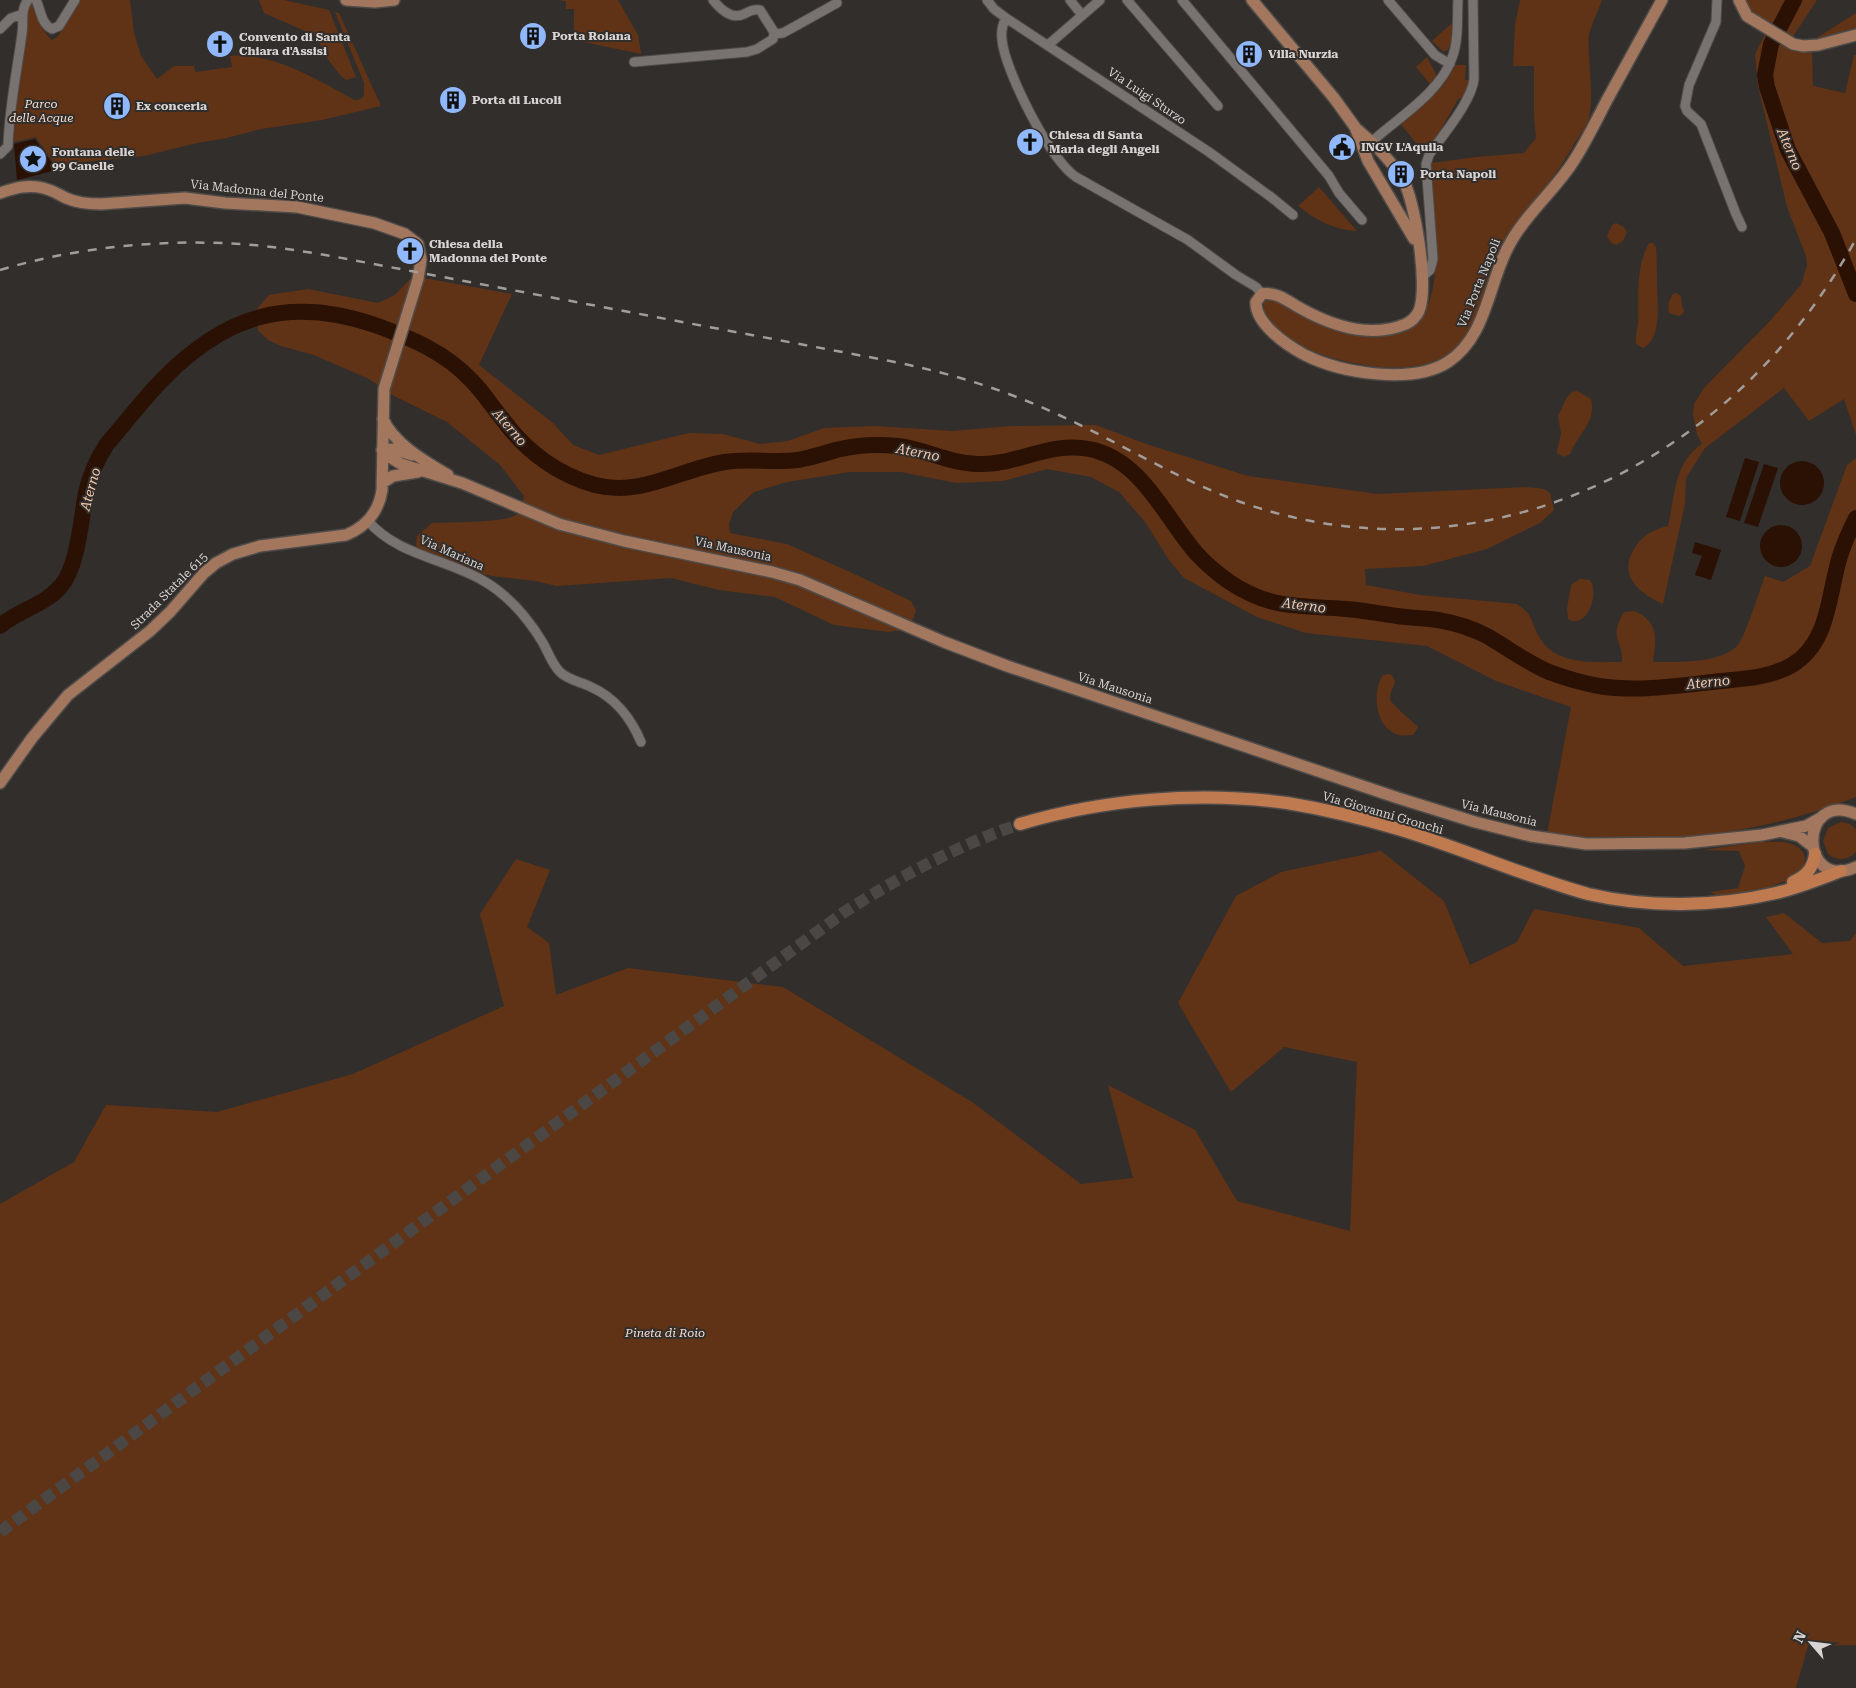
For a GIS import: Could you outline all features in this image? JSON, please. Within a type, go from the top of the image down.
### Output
[{"type":"highway","name":"Via Giovanni Gronchi","points":[[1020,824],[1058,814],[1125,803],[1190,798],[1265,801],[1327,810],[1391,827],[1569,889],[1626,901],[1661,903],[1732,900],[1782,891],[1841,871]]},
{"type":"highway","name":"Via Giovanni Gronchi","points":[[1732,900],[1768,891],[1798,880],[1809,872],[1813,864],[1813,850]]},
{"type":"main road","points":[[346,0],[366,2],[393,0]]},
{"type":"main road","points":[[1252,0],[1334,98],[1368,145],[1400,174],[1410,200],[1423,276],[1422,296],[1416,315],[1407,323],[1383,330],[1360,330],[1336,326],[1274,294],[1262,294]]},
{"type":"main road","name":"Via Porta Napoli","points":[[1262,294],[1257,299],[1256,308],[1271,331],[1294,349],[1320,361],[1355,371],[1396,374],[1427,370],[1448,362],[1472,336],[1482,318],[1509,245],[1518,230],[1572,163],[1662,0]]},
{"type":"main road","points":[[1741,6],[1749,18],[1790,42],[1803,46],[1818,45],[1856,35]]},
{"type":"main road","points":[[1368,145],[1370,164],[1409,230],[1420,256]]},
{"type":"main road","name":"Via Madonna del Ponte","points":[[0,193],[32,186],[48,189],[70,200],[88,204],[185,198],[287,206],[350,217],[396,230],[415,240],[419,247],[421,260],[416,284],[384,389],[382,450]]},
{"type":"main road","name":"Via Mausonia","points":[[382,418],[398,439],[435,471]]},
{"type":"main road","name":"Via Mausonia","points":[[382,450],[391,448],[399,450],[435,471],[565,526],[624,541],[764,570],[800,580],[944,642],[999,663],[1398,798],[1503,830],[1562,842],[1610,845],[1685,843],[1773,832],[1810,824],[1835,811],[1854,812]]},
{"type":"main road","points":[[368,521],[378,505],[382,483],[382,450]]},
{"type":"main road","name":"Via Mausonia","points":[[382,483],[388,477],[402,473],[435,471]]},
{"type":"main road","name":"Strada Statale 615","points":[[0,783],[32,738],[68,695],[150,631],[204,573],[216,563],[233,554],[260,546],[346,535],[368,521]]},
{"type":"main road","points":[[1813,850],[1813,830],[1822,817]]},
{"type":"main road","name":"Via Mausonia","points":[[1773,832],[1794,834],[1804,839],[1826,866],[1841,871]]},
{"type":"main road","points":[[1841,871],[1856,867]]},
{"type":"street","points":[[0,154],[8,144],[15,70],[23,27],[24,7],[28,0]]},
{"type":"street","points":[[36,0],[44,22],[52,29],[59,26],[75,0]]},
{"type":"street","points":[[713,0],[722,10],[735,17],[758,5],[774,34]]},
{"type":"street","name":"Via Luigi Sturzo","points":[[987,0],[992,7],[1006,18],[1209,152],[1293,215]]},
{"type":"street","points":[[1070,0],[1082,15]]},
{"type":"street","points":[[1048,45],[1100,0]]},
{"type":"street","points":[[1127,0],[1218,106]]},
{"type":"street","points":[[1182,0],[1329,176],[1339,193],[1362,220]]},
{"type":"street","points":[[1388,0],[1435,55],[1450,64]]},
{"type":"street","points":[[1368,145],[1440,81],[1450,64],[1455,48],[1458,0]]},
{"type":"street","points":[[1423,276],[1430,270],[1433,259],[1426,164],[1429,155],[1472,91],[1474,79],[1473,0]]},
{"type":"street","points":[[1716,0],[1716,22],[1689,85],[1685,106],[1687,111],[1701,124],[1742,227]]},
{"type":"street","points":[[774,34],[783,33],[837,3]]},
{"type":"street","points":[[0,29],[11,18],[23,14]]},
{"type":"street","points":[[1006,18],[1002,26],[1001,36],[1009,65],[1039,128],[1064,167],[1076,177],[1194,244],[1230,271],[1256,287],[1262,294]]},
{"type":"street","points":[[634,62],[747,52],[769,42],[774,34]]},
{"type":"street","name":"Via Mariana","points":[[368,521],[385,538],[471,574],[494,588],[516,607],[530,624],[561,673],[594,688],[610,698],[626,716],[641,742]]},
{"type":"green space","name":"Parco delle Acque","points":[[78,0],[130,0],[134,33],[141,56],[157,79],[174,66],[194,66],[195,72],[232,67],[230,56],[246,56],[262,58],[295,69],[354,100],[359,100],[364,96],[364,83],[335,12],[339,13],[381,106],[322,120],[261,129],[144,156],[74,163],[75,165],[71,171],[68,169],[59,171],[36,137],[14,142],[15,103],[27,38],[26,16],[29,8],[31,5],[34,6],[43,29],[52,40],[58,36]]},
{"type":"green space","points":[[259,0],[284,0],[329,10],[356,77],[346,80],[327,58],[316,36],[264,13]]},
{"type":"green space","points":[[556,0],[618,0],[638,35],[641,54],[574,40],[574,9],[566,9],[566,1]]},
{"type":"green space","points":[[1520,0],[1602,0],[1589,37],[1591,104],[1589,118],[1560,166],[1502,246],[1474,322],[1466,335],[1456,347],[1433,362],[1399,368],[1376,367],[1341,360],[1314,352],[1291,339],[1271,321],[1263,309],[1264,302],[1274,301],[1325,327],[1374,334],[1397,333],[1415,324],[1427,307],[1433,285],[1436,259],[1431,163],[1524,153],[1536,138],[1534,66],[1513,66],[1515,25]]},
{"type":"green space","points":[[1745,0],[1817,0],[1792,38],[1751,14]]},
{"type":"green space","points":[[1856,13],[1856,28],[1815,39]]},
{"type":"green space","points":[[1452,23],[1451,43],[1447,51],[1443,51],[1432,41]]},
{"type":"green space","points":[[1765,35],[1790,48],[1812,50],[1813,86],[1845,93],[1854,55],[1856,55],[1856,435],[1844,399],[1809,421],[1784,388],[1705,448],[1686,478],[1685,504],[1663,604],[1639,589],[1630,575],[1628,567],[1637,544],[1653,531],[1668,526],[1674,492],[1681,470],[1693,451],[1702,444],[1697,434],[1693,415],[1694,404],[1704,388],[1769,322],[1801,285],[1807,265],[1806,256],[1787,207],[1758,86],[1755,54]]},
{"type":"green space","points":[[1427,57],[1436,74],[1434,81],[1430,84],[1416,67]]},
{"type":"green space","points":[[1456,65],[1466,65],[1465,80],[1468,80],[1468,90],[1464,97],[1458,99],[1439,133],[1424,153],[1400,123],[1441,88]]},
{"type":"green space","points":[[1319,187],[1357,231],[1341,229],[1326,223],[1298,206]]},
{"type":"green space","points":[[1616,223],[1624,227],[1627,232],[1623,241],[1616,245],[1611,243],[1607,236],[1612,225]]},
{"type":"green space","points":[[1649,243],[1653,243],[1656,247],[1658,318],[1654,336],[1643,348],[1636,344],[1639,283],[1642,262]]},
{"type":"green space","points":[[413,276],[512,294],[479,365],[553,423],[573,445],[599,455],[689,433],[723,434],[760,444],[788,441],[824,428],[875,426],[952,431],[1012,426],[1096,425],[1146,444],[1248,476],[1378,494],[1527,487],[1544,489],[1550,493],[1554,510],[1540,523],[1487,549],[1423,566],[1365,569],[1366,585],[1420,595],[1517,604],[1529,614],[1538,635],[1545,645],[1564,657],[1586,662],[1622,662],[1617,628],[1624,612],[1634,611],[1642,615],[1652,626],[1655,639],[1653,662],[1710,659],[1721,656],[1738,645],[1765,576],[1783,582],[1810,566],[1847,465],[1856,458],[1856,797],[1782,821],[1704,835],[1625,839],[1547,834],[1571,707],[1496,681],[1427,646],[1306,633],[1257,617],[1184,578],[1169,560],[1145,522],[1119,492],[1091,477],[1047,469],[1003,481],[956,483],[901,472],[850,472],[787,482],[754,492],[733,512],[729,524],[730,533],[787,544],[911,601],[916,610],[913,619],[902,630],[888,632],[834,625],[775,597],[719,590],[671,578],[557,586],[535,581],[492,576],[463,569],[421,551],[416,546],[417,536],[432,523],[490,521],[512,517],[517,514],[521,508],[524,496],[500,465],[447,422],[394,396],[369,379],[314,355],[281,346],[268,340],[258,330],[256,310],[269,295],[308,289],[378,303],[395,295]]},
{"type":"green space","points":[[1676,293],[1681,296],[1684,311],[1679,316],[1669,313],[1668,310],[1670,299]]},
{"type":"green space","points":[[1577,391],[1591,399],[1591,414],[1586,428],[1570,454],[1563,457],[1557,453],[1561,433],[1558,416],[1567,397],[1572,392]]},
{"type":"green space","points":[[1580,579],[1590,580],[1593,586],[1593,593],[1590,608],[1586,615],[1575,621],[1568,619],[1567,609],[1571,585]]},
{"type":"green space","points":[[1390,674],[1395,683],[1390,699],[1418,727],[1413,735],[1394,733],[1383,723],[1379,715],[1377,689],[1383,675]]},
{"type":"green space","points":[[1841,822],[1850,824],[1856,829],[1856,852],[1850,857],[1843,859],[1835,858],[1828,854],[1823,841],[1828,828]]},
{"type":"green space","points":[[1758,842],[1785,842],[1797,847],[1805,857],[1804,869],[1791,879],[1761,890],[1717,896],[1711,892],[1738,888],[1745,866],[1739,851],[1704,850]]},
{"type":"green space","name":"Pineta di Roio","points":[[1381,851],[1444,901],[1470,965],[1517,942],[1534,909],[1639,928],[1683,966],[1793,954],[1766,917],[1784,913],[1822,943],[1850,941],[1856,933],[1856,1645],[1808,1646],[1796,1688],[0,1688],[0,1204],[74,1162],[106,1105],[217,1112],[353,1074],[504,1006],[480,914],[516,859],[550,870],[527,927],[549,943],[556,995],[628,968],[783,987],[972,1102],[1081,1184],[1133,1178],[1108,1085],[1195,1130],[1237,1201],[1350,1231],[1357,1062],[1284,1047],[1231,1092],[1178,1003],[1236,896],[1281,872]]},
{"type":"shaded area","name":"Fontana delle 99 Canelle","points":[[35,139],[57,170],[17,180],[14,144]]},
{"type":"shaded area","points":[[1745,458],[1759,462],[1740,521],[1726,517]]},
{"type":"shaded area","points":[[1802,461],[1814,465],[1820,471],[1824,483],[1820,495],[1814,501],[1802,505],[1790,501],[1784,495],[1780,483],[1784,471],[1790,465]]},
{"type":"shaded area","points":[[1764,464],[1778,468],[1758,527],[1744,523]]},
{"type":"shaded area","points":[[1785,525],[1793,528],[1799,534],[1802,546],[1799,558],[1793,564],[1777,567],[1769,564],[1763,558],[1760,542],[1763,534],[1769,528]]},
{"type":"shaded area","points":[[1695,542],[1721,550],[1711,580],[1695,575],[1702,556],[1692,553]]},
{"type":"waterway","name":"Aterno","points":[[1794,0],[1771,44],[1765,75],[1767,87],[1788,150],[1832,233],[1856,294]]},
{"type":"waterway","name":"Aterno","points":[[0,626],[7,620],[55,593],[67,577],[78,542],[86,493],[97,461],[107,444],[161,381],[185,359],[209,341],[233,327],[259,317],[286,312],[314,312],[343,316],[375,325],[427,347],[462,371],[481,390],[513,432],[533,452],[556,468],[581,481],[612,488],[645,485],[708,465],[725,462],[797,460],[844,448],[867,445],[898,446],[957,462],[978,464],[992,464],[1060,448],[1075,447],[1089,449],[1108,455],[1138,477],[1197,554],[1228,581],[1258,597],[1271,602],[1299,606],[1359,610],[1457,624],[1487,636],[1549,672],[1574,680],[1613,688],[1655,688],[1742,679],[1763,676],[1792,665],[1814,644],[1821,630],[1830,601],[1840,556],[1856,518]]},
{"type":"tunnel","points":[[0,1532],[843,913],[928,863],[973,842],[1020,824]]},
{"type":"railway","points":[[0,270],[29,262],[119,246],[180,243],[264,246],[331,256],[890,361],[934,371],[1017,397],[1081,425],[1190,481],[1235,500],[1304,520],[1373,529],[1441,527],[1509,516],[1574,495],[1636,466],[1695,427],[1749,381],[1794,332],[1833,277],[1856,239]]},
{"type":"place","name":"Porta Roiana","points":[[533,36]]},
{"type":"place","name":"Convento di Santa Chiara d'Assisi","points":[[220,44]]},
{"type":"place","name":"Villa Nurzia","points":[[1249,54]]},
{"type":"place","name":"Porta di Lucoli","points":[[453,100]]},
{"type":"place","name":"Ex conceria","points":[[117,106]]},
{"type":"place","name":"Chiesa di Santa Maria degli Angeli","points":[[1030,142]]},
{"type":"place","name":"INGV L'Aquila","points":[[1342,147]]},
{"type":"place","name":"Fontana delle 99 Canelle","points":[[33,159]]},
{"type":"place","name":"Porta Napoli","points":[[1401,174]]},
{"type":"place","name":"Chiesa della Madonna del Ponte","points":[[410,251]]}]
